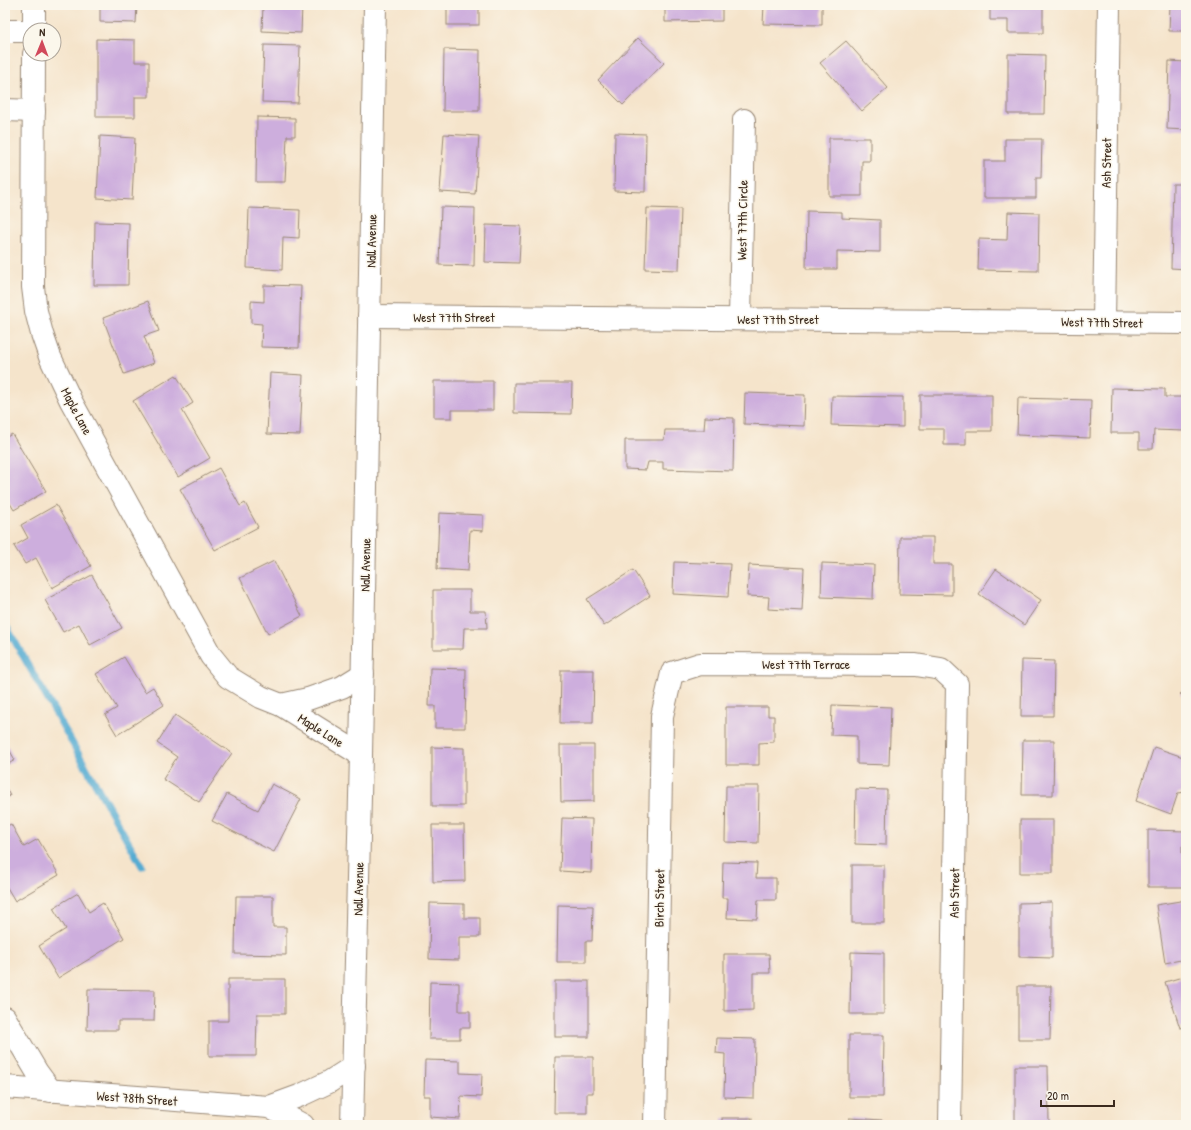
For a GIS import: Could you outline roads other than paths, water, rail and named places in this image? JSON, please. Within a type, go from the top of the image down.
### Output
[{"type":"street","points":[[34,5],[34,22]]},
{"type":"street","name":"Nall Avenue","points":[[352,1125],[363,674],[375,5]]},
{"type":"street","name":"Ash Street","points":[[1104,322],[1109,5]]},
{"type":"street","points":[[5,31],[22,31]]},
{"type":"street","name":"Maple Lane","points":[[34,62],[33,287],[36,311],[42,334],[50,357],[70,401],[211,656],[228,677],[261,697],[281,705],[361,755]]},
{"type":"street","points":[[5,110],[34,111]]},
{"type":"street","name":"West 77th Circle","points":[[740,319],[744,120]]},
{"type":"street","name":"West 77th Street","points":[[369,316],[1186,323]]},
{"type":"street","name":"West 77th Terrace","points":[[672,673],[700,664],[916,665],[940,669]]},
{"type":"street","name":"Ash Street","points":[[940,669],[957,684],[950,1125]]},
{"type":"street","name":"Birch Street","points":[[655,1125],[662,716],[672,673]]},
{"type":"street","name":"Maple Lane","points":[[281,705],[308,700],[342,688],[363,674]]},
{"type":"street","points":[[5,1018],[37,1072],[51,1091]]},
{"type":"street","name":"West 78th Street","points":[[269,1107],[323,1085],[354,1066]]},
{"type":"street","name":"West 78th Street","points":[[5,1087],[269,1107],[303,1125]]},
{"type":"waterway","points":[[5,624],[142,866]]}]
